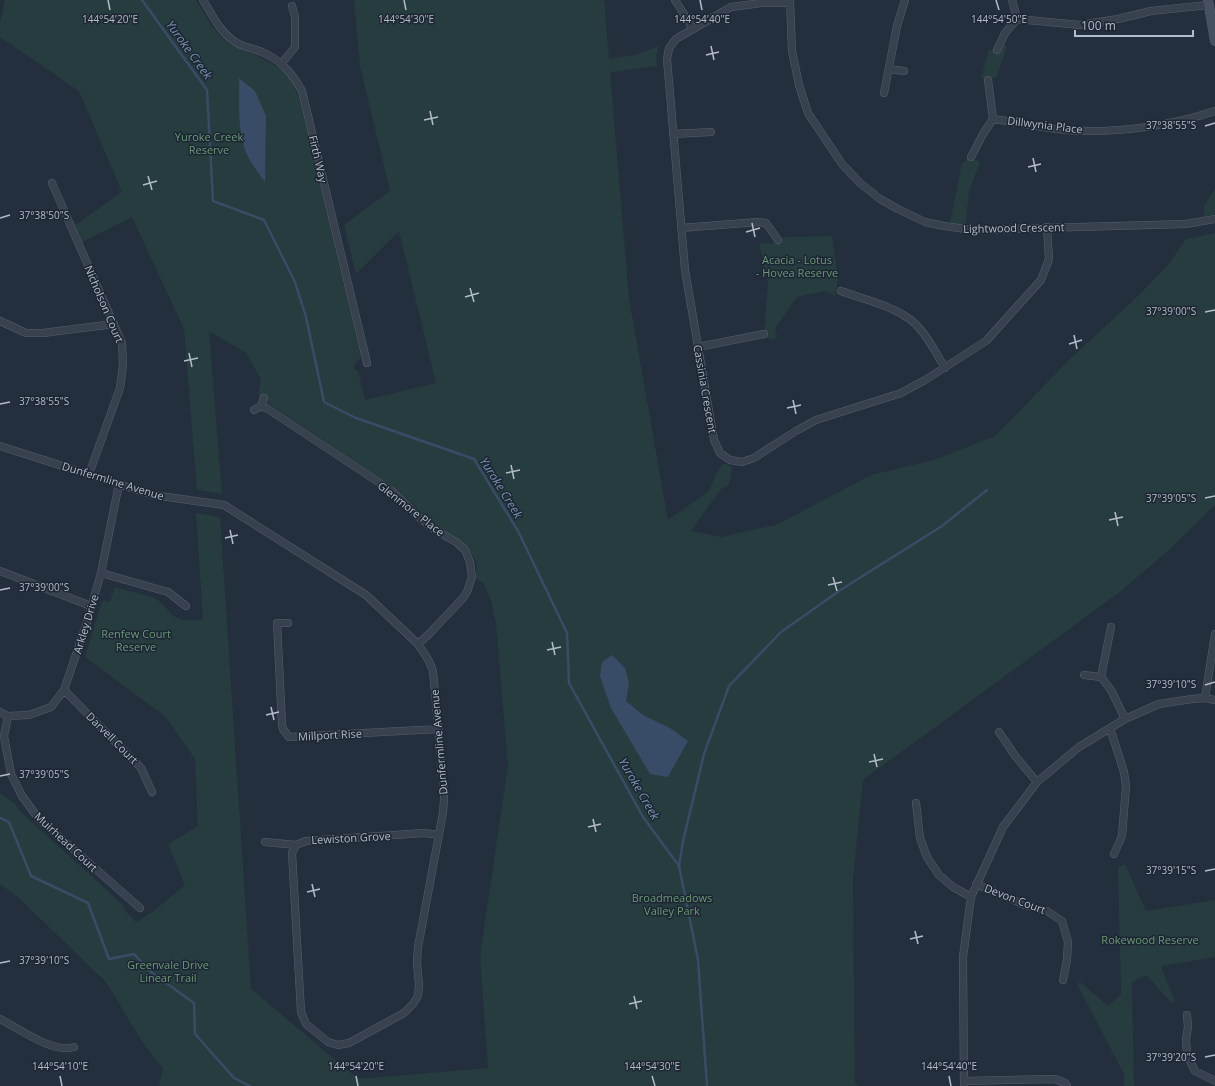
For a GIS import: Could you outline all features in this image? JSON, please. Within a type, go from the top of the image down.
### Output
[{"type":"street","name":"Firth Way","points":[[203,0],[224,33],[237,43],[266,54],[281,64],[294,78],[302,91],[367,363]]},
{"type":"street","points":[[675,0],[693,29]]},
{"type":"street","points":[[884,93],[897,26],[905,0]]},
{"type":"street","points":[[1012,0],[1017,19]]},
{"type":"street","name":"Cassinia Crescent","points":[[790,2],[762,3],[731,7],[676,39],[669,48],[667,59],[685,270],[714,440],[720,453],[730,460],[742,462],[754,458],[816,420],[901,393],[926,380],[986,341],[1041,280],[1049,259],[1047,227]]},
{"type":"street","name":"Lightwood Crescent","points":[[790,2],[792,50],[795,69],[808,113],[842,164],[860,183],[880,199],[898,209],[925,222],[974,230],[1186,224],[1215,219]]},
{"type":"street","points":[[1017,19],[1080,25],[1118,19],[1151,11],[1208,2],[1215,41]]},
{"type":"street","points":[[281,64],[295,47],[295,17],[292,6]]},
{"type":"street","points":[[997,50],[1005,33],[1017,19]]},
{"type":"street","points":[[889,69],[904,71]]},
{"type":"street","name":"Dillwynia Place","points":[[971,157],[993,119],[988,80]]},
{"type":"street","name":"Dillwynia Place","points":[[993,119],[1066,130],[1094,131],[1154,126],[1192,118],[1215,111]]},
{"type":"street","points":[[673,134],[711,132]]},
{"type":"street","name":"Nicholson Court","points":[[52,182],[122,343],[123,365],[120,388],[89,474]]},
{"type":"street","points":[[681,228],[758,222],[766,223],[778,240]]},
{"type":"street","points":[[841,291],[899,312],[910,319],[920,329],[945,368]]},
{"type":"street","points":[[0,321],[26,333],[43,333],[114,324]]},
{"type":"street","points":[[698,347],[764,334]]},
{"type":"street","points":[[254,410],[261,406],[264,398]]},
{"type":"street","name":"Glenmore Place","points":[[261,406],[392,491],[420,518],[434,529],[456,542],[465,550],[470,562],[472,577],[467,592],[454,608],[418,644]]},
{"type":"street","name":"Dunfermline Avenue","points":[[0,446],[153,495],[224,505],[366,596],[418,644],[429,661],[432,671],[444,789],[444,807],[418,947],[418,996],[413,1004],[404,1013],[349,1043],[338,1045],[328,1042],[306,1024],[301,1012],[292,853],[296,845]]},
{"type":"street","name":"Arkley Drive","points":[[0,712],[8,716],[29,715],[51,707],[64,690],[87,622],[101,573],[119,484]]},
{"type":"street","points":[[0,571],[91,606]]},
{"type":"street","points":[[101,573],[168,592],[186,606]]},
{"type":"street","name":"Millport Rise","points":[[288,623],[274,622],[282,725],[289,737],[439,729]]},
{"type":"street","points":[[1101,677],[1111,627]]},
{"type":"street","points":[[1204,698],[1215,634]]},
{"type":"street","points":[[1084,675],[1101,677],[1111,690],[1125,718]]},
{"type":"street","name":"Darvell Court","points":[[64,690],[141,768],[152,792]]},
{"type":"street","points":[[1067,1086],[1065,1083],[1055,1080],[964,1084],[963,957],[971,897],[1003,827],[1037,782],[1079,747],[1125,718],[1159,704],[1204,698],[1215,700]]},
{"type":"street","name":"Muirhead Court","points":[[8,716],[4,736],[11,774],[22,796],[39,818],[140,908]]},
{"type":"street","points":[[1110,728],[1124,772],[1126,786],[1122,836],[1114,854]]},
{"type":"street","points":[[999,732],[1016,757],[1037,782]]},
{"type":"street","points":[[916,803],[920,838],[927,857],[939,875],[953,887],[971,897]]},
{"type":"street","name":"Lewiston Grove","points":[[265,842],[296,845],[306,841],[424,833],[439,835]]},
{"type":"street","name":"Devon Court","points":[[976,884],[1025,905],[1047,911],[1062,921],[1068,942],[1067,960],[1063,980]]},
{"type":"street","points":[[1187,1015],[1187,1055],[1195,1071],[1215,1081]]},
{"type":"street","points":[[0,1019],[55,1047],[74,1047]]},
{"type":"green space","points":[[5,0],[196,0],[211,25],[228,43],[258,56],[281,69],[291,80],[299,97],[361,357],[354,365],[354,368],[358,371],[365,400],[436,383],[399,231],[356,274],[344,225],[390,191],[360,66],[354,0],[604,0],[609,59],[635,55],[659,46],[656,56],[657,66],[610,72],[629,298],[668,520],[709,491],[716,474],[723,463],[732,467],[729,485],[721,489],[691,531],[721,537],[776,525],[871,475],[934,460],[995,436],[1069,360],[1138,296],[1168,265],[1186,239],[1215,233],[1215,505],[1169,550],[1121,591],[863,780],[853,878],[855,1083],[859,1086],[159,1086],[163,1069],[141,1040],[106,982],[20,899],[0,884],[0,793],[14,803],[23,814],[122,904],[126,912],[136,922],[155,910],[185,885],[168,844],[198,826],[195,759],[166,717],[85,657],[102,601],[110,602],[115,587],[154,598],[178,619],[203,620],[196,513],[220,517],[251,989],[358,1079],[488,1068],[480,955],[508,766],[496,624],[491,600],[483,582],[476,579],[477,563],[470,551],[453,535],[435,525],[399,491],[258,396],[261,379],[246,353],[209,331],[222,494],[197,490],[184,329],[132,217],[82,242],[75,225],[122,192],[79,91],[0,37],[0,23]]},
{"type":"green space","points":[[1003,45],[1007,46],[997,76],[988,80],[981,78],[989,50],[997,50]]},
{"type":"green space","points":[[971,157],[980,162],[969,191],[966,225],[950,223],[962,163]]},
{"type":"green space","points":[[1215,188],[1215,214],[1204,216],[1204,206]]},
{"type":"green space","name":"Acacia - Lotus - Hovea Reserve","points":[[832,236],[838,279],[835,296],[825,291],[797,297],[775,328],[777,337],[771,340],[764,334],[768,283],[759,243],[771,244],[786,237]]},
{"type":"green space","name":"Rokewood Reserve","points":[[1125,864],[1146,911],[1215,900],[1215,957],[1161,966],[1175,1002],[1172,1003],[1146,975],[1132,982],[1134,1086],[1124,1086],[1124,1074],[1077,984],[1080,982],[1108,1006],[1121,994],[1118,867]]},
{"type":"water","points":[[239,78],[255,91],[266,116],[265,182],[248,156],[242,139],[240,130]]},
{"type":"water","points":[[612,655],[625,668],[629,683],[626,701],[643,715],[670,728],[688,741],[668,777],[650,774],[611,708],[600,676],[602,662]]},
{"type":"waterway","name":"Yuroke Creek","points":[[142,0],[207,90],[213,201],[264,220],[295,282],[306,317],[324,402],[356,418],[474,459],[518,531],[567,633],[569,683],[643,817],[679,866],[698,960],[707,1086]]},
{"type":"waterway","points":[[679,866],[683,841],[704,754],[729,686],[781,632],[842,589],[942,526],[987,490]]},
{"type":"waterway","points":[[0,818],[9,822],[31,876],[88,903],[109,959],[134,954],[151,972],[194,1003],[195,1034],[234,1078],[250,1086]]},
{"type":"park label","name":"Yuroke Creek Reserve","points":[[209,143]]},
{"type":"park label","name":"Renfew Court Reserve","points":[[136,640]]},
{"type":"park label","name":"Broadmeadows Valley Park","points":[[672,904]]},
{"type":"park label","name":"Greenvale Drive Linear Trail","points":[[168,971]]}]
